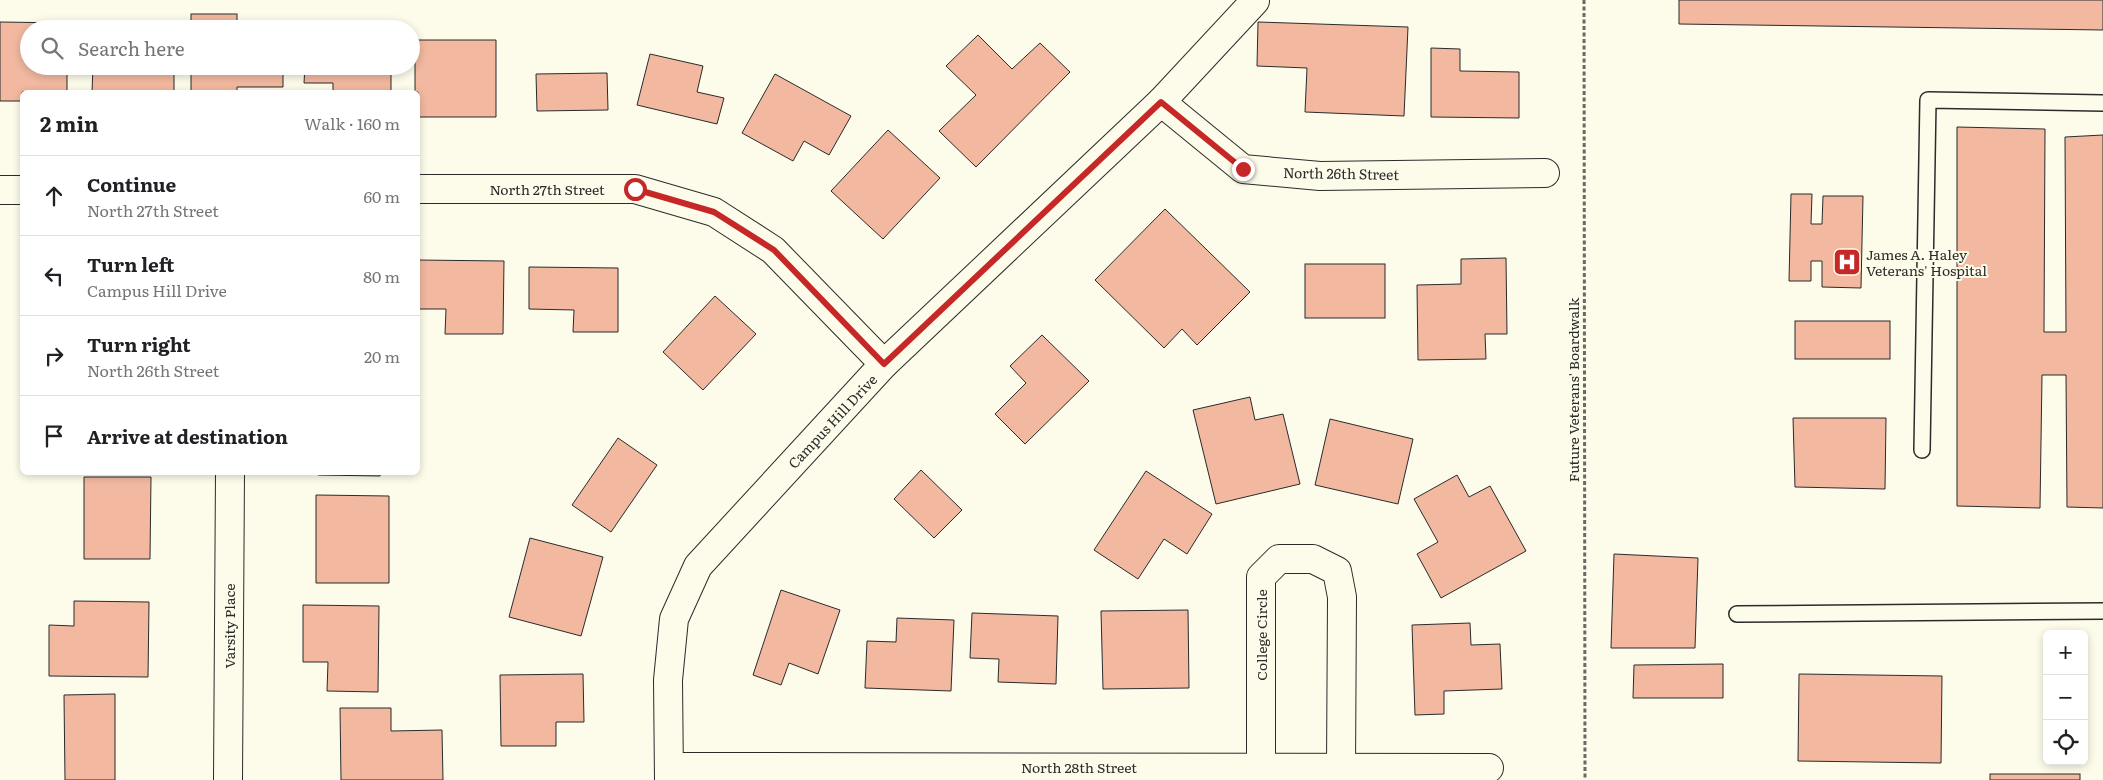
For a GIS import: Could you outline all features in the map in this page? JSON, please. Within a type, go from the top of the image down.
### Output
[{"type":"street","name":"Campus Hill Drive","points":[[669,773],[668,680],[674,619],[698,566],[884,364],[1161,102],[1255,1]]},
{"type":"street","name":"North 26th Street","points":[[1161,102],[1243,169],[1320,176],[1545,173]]},
{"type":"street","name":"North 27th Street","points":[[420,190],[635,189],[714,212],[774,250],[884,364]]},
{"type":"street","points":[[0,190],[20,190]]},
{"type":"street","name":"Varsity Place","points":[[228,780],[230,475]]},
{"type":"street","name":"College Circle","points":[[1261,767],[1261,578],[1280,559],[1312,559],[1337,571],[1342,597],[1340,769]]},
{"type":"street","name":"North 28th Street","points":[[669,773],[1261,767],[1340,769],[1489,768]]},
{"type":"lane","points":[[1922,450],[1928,100],[2103,103]]},
{"type":"lane","points":[[1737,614],[2103,611]]},
{"type":"path","name":"Future Veterans' Boardwalk","points":[[1584,0],[1585,780]]},
{"type":"building","points":[[1679,0],[2103,0],[2103,30],[1679,24]]},
{"type":"building","points":[[191,14],[237,14],[237,20],[191,20]]},
{"type":"building","points":[[0,22],[20,22],[20,75],[67,75],[67,90],[20,90],[20,101],[0,101]]},
{"type":"building","points":[[1258,22],[1408,27],[1404,116],[1305,112],[1307,68],[1257,66]]},
{"type":"building","points":[[978,35],[1012,69],[1040,43],[1070,72],[976,167],[939,131],[976,95],[946,66]]},
{"type":"building","points":[[420,40],[496,40],[496,117],[420,117],[420,90],[415,90],[415,75],[420,75]]},
{"type":"building","points":[[1431,48],[1460,49],[1460,71],[1519,72],[1519,118],[1431,117]]},
{"type":"building","points":[[650,54],[703,66],[697,92],[724,98],[717,124],[637,105]]},
{"type":"building","points":[[607,73],[608,110],[537,111],[536,74]]},
{"type":"building","points":[[775,74],[851,116],[829,155],[804,141],[793,161],[742,133]]},
{"type":"building","points":[[93,75],[174,75],[174,90],[92,90]]},
{"type":"building","points":[[191,75],[283,75],[283,87],[191,90]]},
{"type":"building","points":[[304,75],[391,75],[391,90],[333,90],[333,83],[304,83]]},
{"type":"building","points":[[1957,127],[2045,129],[2044,332],[2066,332],[2065,137],[2103,135],[2103,508],[2067,507],[2066,375],[2042,375],[2040,508],[1957,506]]},
{"type":"building","points":[[888,130],[940,178],[883,239],[831,191]]},
{"type":"building","points":[[1791,194],[1812,194],[1811,224],[1822,224],[1823,196],[1863,196],[1861,288],[1822,287],[1822,261],[1811,261],[1811,281],[1789,281]]},
{"type":"building","points":[[1165,209],[1250,292],[1197,345],[1182,329],[1164,348],[1095,280]]},
{"type":"building","points":[[1506,258],[1507,334],[1485,334],[1486,359],[1418,360],[1417,285],[1461,284],[1461,259]]},
{"type":"building","points":[[420,260],[504,261],[503,334],[445,334],[446,309],[420,309]]},
{"type":"building","points":[[1305,264],[1385,264],[1385,318],[1305,318]]},
{"type":"building","points":[[529,267],[618,268],[618,332],[573,332],[574,310],[529,309]]},
{"type":"building","points":[[715,296],[756,334],[703,390],[663,352]]},
{"type":"building","points":[[1795,321],[1890,321],[1890,359],[1795,359]]},
{"type":"building","points":[[1042,335],[1089,381],[1025,444],[995,414],[1026,383],[1010,366]]},
{"type":"building","points":[[1250,397],[1255,420],[1283,414],[1300,484],[1216,504],[1193,410]]},
{"type":"building","points":[[1793,418],[1886,418],[1885,489],[1795,487]]},
{"type":"building","points":[[1330,419],[1413,439],[1398,504],[1315,485]]},
{"type":"building","points":[[618,438],[657,465],[611,532],[572,505]]},
{"type":"building","points":[[921,470],[962,510],[934,538],[894,499]]},
{"type":"building","points":[[1146,471],[1212,514],[1187,554],[1164,539],[1138,579],[1094,550]]},
{"type":"building","points":[[318,475],[380,475],[380,476]]},
{"type":"building","points":[[1457,475],[1469,497],[1490,486],[1526,551],[1441,598],[1417,554],[1438,542],[1414,499]]},
{"type":"building","points":[[84,477],[151,477],[150,559],[84,559]]},
{"type":"building","points":[[316,495],[389,496],[389,583],[316,583]]},
{"type":"building","points":[[530,538],[603,557],[581,636],[509,617]]},
{"type":"building","points":[[1614,554],[1698,558],[1695,648],[1611,648]]},
{"type":"building","points":[[781,590],[840,610],[818,674],[789,663],[781,685],[753,675]]},
{"type":"building","points":[[74,601],[149,602],[148,677],[49,676],[49,625],[74,626]]},
{"type":"building","points":[[303,605],[379,606],[378,692],[327,691],[328,662],[303,662]]},
{"type":"building","points":[[1188,610],[1189,688],[1103,689],[1101,611]]},
{"type":"building","points":[[972,613],[1058,616],[1056,684],[998,682],[999,659],[970,658]]},
{"type":"building","points":[[897,618],[954,620],[951,691],[865,688],[867,641],[896,642]]},
{"type":"building","points":[[1470,623],[1471,645],[1500,644],[1502,689],[1444,691],[1444,714],[1415,715],[1412,625]]},
{"type":"building","points":[[1723,664],[1723,698],[1633,698],[1634,665]]},
{"type":"building","points":[[583,674],[584,722],[556,722],[556,746],[501,746],[500,675]]},
{"type":"building","points":[[1799,674],[1942,676],[1941,763],[1798,761]]},
{"type":"building","points":[[115,694],[115,780],[65,780],[64,695]]},
{"type":"building","points":[[340,708],[391,708],[391,731],[442,730],[443,780],[341,780]]},
{"type":"building","points":[[1990,774],[2080,774],[2080,780],[1990,780]]},
{"type":"place","name":"James A. Haley Veterans' Hospital","points":[[1847,262]]},
{"type":"route","points":[[635,189],[714,212],[774,250],[884,364],[1161,102],[1243,169]]}]
